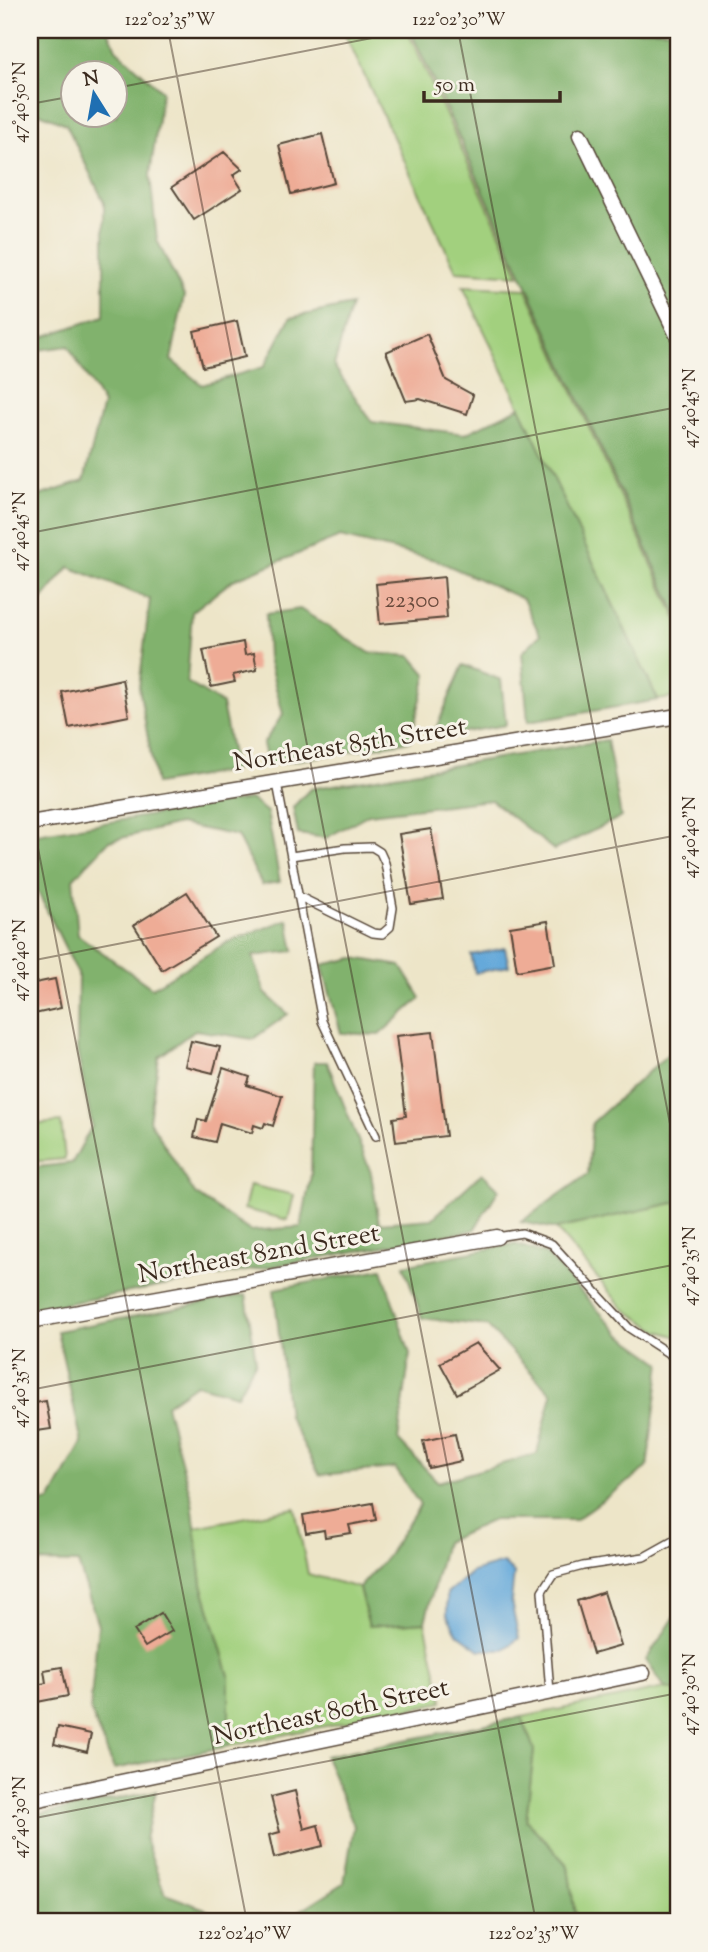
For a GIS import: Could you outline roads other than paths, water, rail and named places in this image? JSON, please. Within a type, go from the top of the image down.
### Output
[{"type":"street","points":[[580,135],[678,337]]},
{"type":"street","name":"Northeast 85th Street","points":[[30,823],[678,716]]},
{"type":"street","name":"Northeast 82nd Street","points":[[30,1321],[497,1237]]},
{"type":"street","name":"Northeast 80th Street","points":[[30,1801],[643,1673]]},
{"type":"lane","points":[[277,783],[322,1021],[376,1136]]},
{"type":"lane","points":[[291,856],[345,848],[372,847],[380,852],[385,863],[393,908],[390,927],[382,934],[373,933],[298,896]]},
{"type":"lane","points":[[497,1237],[522,1233],[552,1244],[629,1328],[677,1359]]},
{"type":"lane","points":[[550,1692],[542,1591],[553,1574],[583,1566],[644,1557],[678,1538]]},
{"type":"water","points":[[505,948],[509,966],[475,973],[471,955]]},
{"type":"water","points":[[503,1563],[514,1573],[511,1602],[519,1638],[503,1650],[480,1650],[458,1634],[447,1615],[447,1593],[472,1572]]}]
